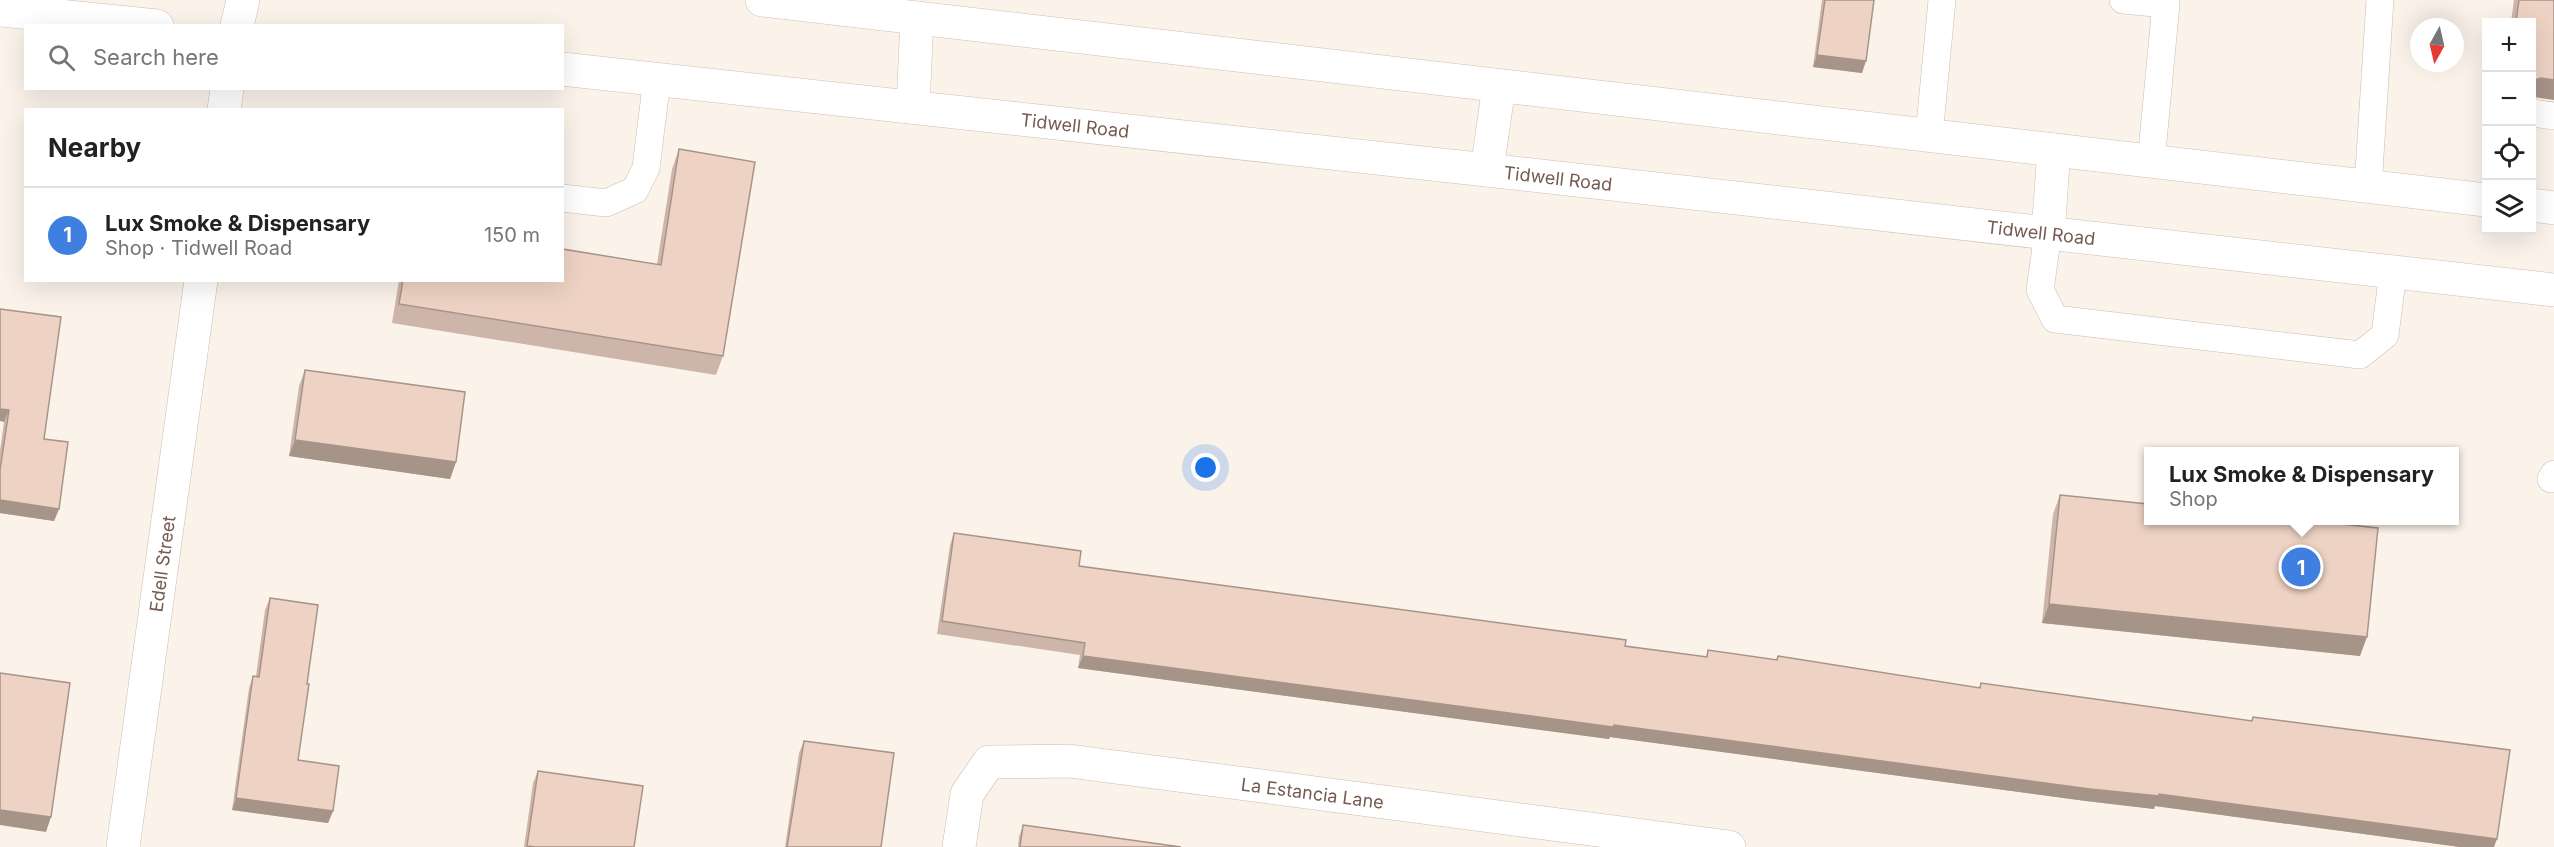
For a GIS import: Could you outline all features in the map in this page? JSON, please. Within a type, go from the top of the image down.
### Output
[{"type":"main road","points":[[237,24],[243,0]]},
{"type":"main road","points":[[762,0],[2482,199]]},
{"type":"main road","points":[[0,10],[137,24]]},
{"type":"main road","points":[[913,107],[917,18]]},
{"type":"main road","name":"Tidwell Road","points":[[564,69],[2554,290]]},
{"type":"main road","points":[[1488,170],[1499,86]]},
{"type":"main road","points":[[224,108],[227,90]]},
{"type":"main road","points":[[2048,233],[2055,150]]},
{"type":"main road","points":[[2536,206],[2554,208]]},
{"type":"main road","name":"Edell Street","points":[[123,847],[201,282]]},
{"type":"main road","name":"La Estancia Lane","points":[[959,847],[967,794],[989,762],[1058,761],[1729,847]]},
{"type":"lane","points":[[1929,136],[1942,0]]},
{"type":"lane","points":[[2123,0],[2166,4],[2151,162]]},
{"type":"lane","points":[[2368,186],[2380,0]]},
{"type":"lane","points":[[564,198],[606,203],[635,190],[646,168],[657,79]]},
{"type":"lane","points":[[2536,114],[2554,116]]},
{"type":"lane","points":[[2048,233],[2040,290],[2055,319],[2360,355],[2385,335],[2393,272]]},
{"type":"building","points":[[1825,0],[1874,0],[1866,61],[1817,55]]},
{"type":"building","points":[[2519,0],[2554,0],[2554,80],[2536,80],[2536,18],[2517,18]]},
{"type":"building","points":[[679,149],[755,162],[723,356],[399,304],[403,282],[564,282],[564,249],[661,265]]},
{"type":"building","points":[[0,309],[61,317],[44,439],[68,442],[59,509],[0,500],[0,470],[9,410],[0,409]]},
{"type":"building","points":[[305,370],[465,392],[456,462],[295,440]]},
{"type":"building","points":[[2060,495],[2144,504],[2144,525],[2351,525],[2378,528],[2367,637],[2049,604]]},
{"type":"building","points":[[954,533],[1081,551],[1079,566],[1626,640],[1625,646],[1707,657],[1708,650],[1777,660],[1778,656],[1980,688],[1981,683],[2252,721],[2253,717],[2510,750],[2497,839],[2159,794],[2159,796],[2090,789],[1083,656],[1085,643],[942,621]]},
{"type":"building","points":[[270,598],[318,605],[298,760],[339,766],[333,811],[236,798],[253,676],[259,677]]},
{"type":"building","points":[[0,673],[70,683],[51,817],[0,810]]},
{"type":"building","points":[[804,741],[894,753],[881,847],[787,847]]},
{"type":"building","points":[[538,771],[643,786],[634,847],[527,846]]},
{"type":"building","points":[[1023,825],[1181,847],[1020,847]]},
{"type":"place","name":"Lux Smoke & Dispensary","points":[[2301,567]]}]
